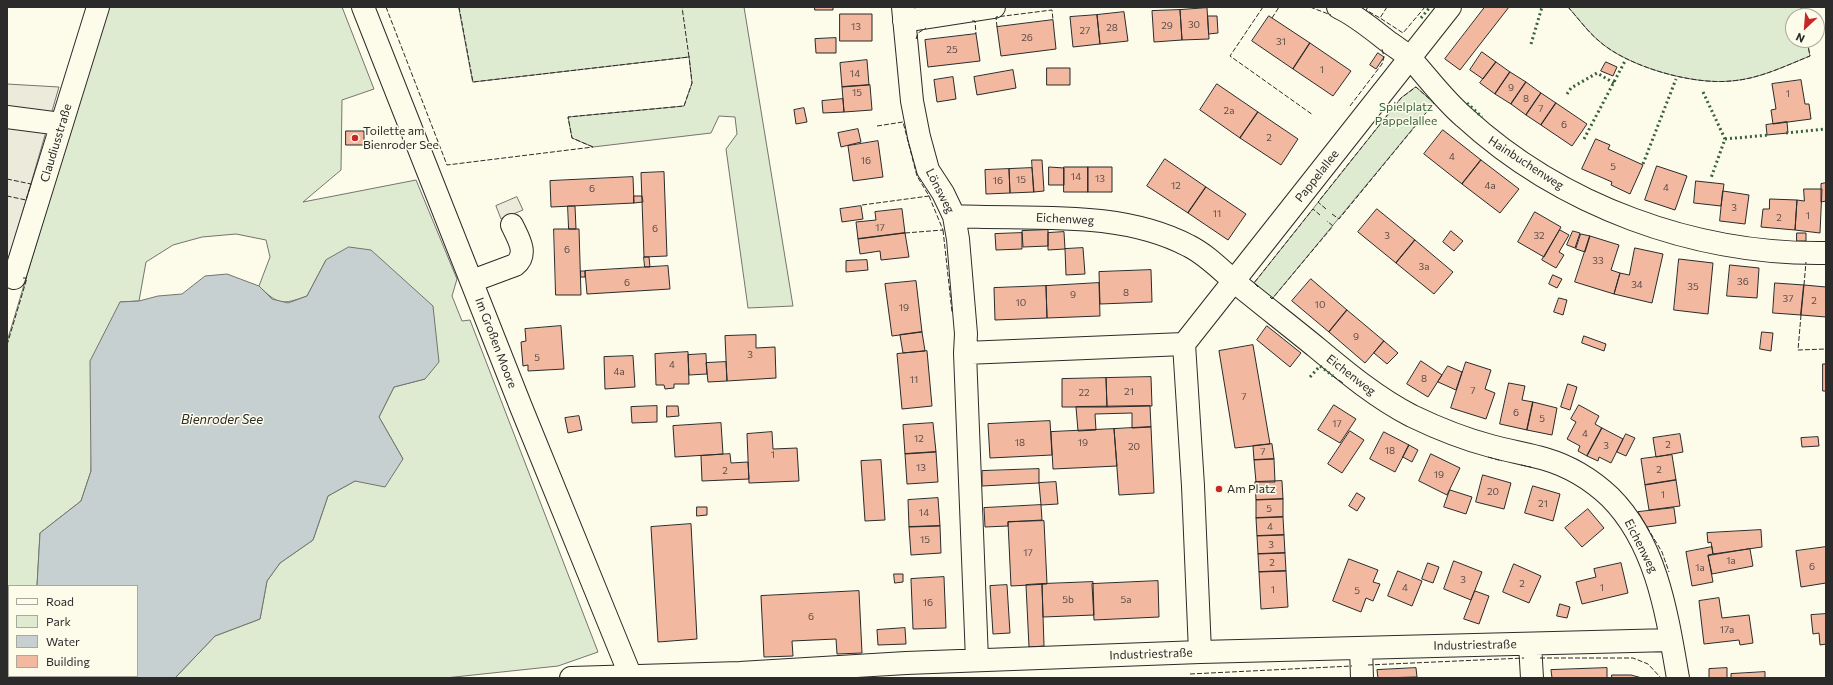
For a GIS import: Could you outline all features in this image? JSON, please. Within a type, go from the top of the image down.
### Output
[{"type":"street","name":"Claudiusstraße","points":[[14,278],[15,245],[61,124],[98,7]]},
{"type":"street","name":"Im Großen Moore","points":[[363,7],[631,677]]},
{"type":"street","points":[[904,14],[994,7]]},
{"type":"street","name":"Hainbuchenweg","points":[[1338,7],[1349,12],[1410,58],[1447,102],[1483,135],[1539,175],[1579,197],[1641,222],[1708,241],[1751,249],[1826,253]]},
{"type":"street","name":"Pappelallee","points":[[1184,344],[1450,7]]},
{"type":"street","name":"Lönsweg","points":[[904,14],[912,101],[919,137],[928,170],[943,193],[954,216],[958,239],[966,334],[965,353]]},
{"type":"street","points":[[7,117],[61,124]]},
{"type":"street","name":"Eichenweg","points":[[954,216],[1082,219],[1122,224],[1161,234],[1188,246],[1213,262],[1234,282],[1358,382],[1384,400],[1430,424],[1467,439],[1489,446],[1545,459],[1566,467],[1592,482],[1610,497],[1626,516],[1644,546],[1656,577],[1671,640],[1678,678]]},
{"type":"street","points":[[472,281],[515,265],[521,261],[523,254],[522,247],[512,225]]},
{"type":"street","points":[[976,660],[965,353],[1184,344],[1193,486],[1200,652]]},
{"type":"street","name":"Industriestraße","points":[[571,678],[631,677],[976,660],[1200,652],[1671,640]]},
{"type":"street","points":[[1530,644],[1532,678]]},
{"type":"street","points":[[1361,648],[1362,678]]},
{"type":"green space","points":[[108,7],[342,7],[374,89],[342,100],[341,170],[303,202],[416,180],[457,279],[452,296],[462,321],[470,320],[598,652],[558,666],[445,678],[175,678],[215,636],[260,619],[267,581],[280,563],[313,540],[328,496],[355,481],[403,459],[379,417],[394,387],[425,379],[326,260],[307,296],[292,301],[281,302],[271,297],[259,286],[270,257],[266,240],[236,234],[202,237],[173,245],[146,262],[139,301],[120,302],[92,428],[91,471],[81,501],[40,533],[37,585],[8,585],[7,656],[7,342]]},
{"type":"green space","points":[[459,7],[744,7],[793,306],[748,308],[726,149],[737,134],[735,117],[719,116],[711,133],[593,147],[572,138],[568,117],[684,106],[692,83],[689,57],[473,82]]},
{"type":"green space","points":[[1568,7],[1801,7],[1785,8],[1785,48],[1808,48],[1810,56],[1772,72],[1752,78],[1731,81],[1698,80],[1662,72],[1627,59],[1611,50],[1591,33]]},
{"type":"green space","name":"Spielplatz Pappelallee","points":[[1416,87],[1434,103],[1272,299],[1254,283],[1401,98]]},
{"type":"shaded area","points":[[7,84],[59,87],[7,266]]},
{"type":"shaded area","points":[[517,197],[523,210],[501,219],[496,206]]},
{"type":"water","name":"Bienroder See","points":[[349,247],[371,250],[433,306],[439,362],[425,379],[394,387],[379,417],[403,459],[385,487],[355,481],[328,496],[313,540],[280,563],[267,581],[260,619],[215,636],[175,678],[11,678],[138,677],[138,585],[37,585],[40,533],[81,501],[91,471],[90,361],[120,302],[139,301],[158,296],[182,294],[205,276],[227,274],[259,286],[272,299],[288,303],[307,296],[326,260]]},
{"type":"building","points":[[815,7],[833,7],[833,10],[815,10]]},
{"type":"building","points":[[1485,7],[1509,7],[1460,70],[1445,59]]},
{"type":"building","points":[[1207,8],[1209,39],[1182,40],[1180,10]]},
{"type":"building","points":[[1180,10],[1182,40],[1154,42],[1152,11]]},
{"type":"building","points":[[1124,12],[1128,41],[1100,44],[1097,15]]},
{"type":"building","points":[[840,14],[872,14],[872,41],[840,41]]},
{"type":"building","points":[[1097,15],[1100,44],[1073,47],[1070,17]]},
{"type":"building","points":[[1208,16],[1217,16],[1218,33],[1209,34]]},
{"type":"building","points":[[1269,16],[1310,43],[1293,69],[1252,41]]},
{"type":"building","points":[[1053,20],[1056,49],[1001,56],[997,27]]},
{"type":"building","points":[[976,34],[980,61],[928,67],[925,40]]},
{"type":"building","points":[[836,38],[836,53],[816,53],[815,39]]},
{"type":"building","points":[[1310,43],[1351,71],[1333,96],[1293,69]]},
{"type":"building","points":[[1482,52],[1496,62],[1483,79],[1470,70]]},
{"type":"building","points":[[1378,53],[1384,57],[1376,69],[1370,65]]},
{"type":"building","points":[[867,60],[869,85],[842,87],[840,63]]},
{"type":"building","points":[[1496,62],[1510,72],[1495,94],[1480,83]]},
{"type":"building","points":[[1606,62],[1617,67],[1613,76],[1601,71]]},
{"type":"building","points":[[1047,68],[1070,68],[1070,85],[1047,85]]},
{"type":"building","points":[[1013,70],[1016,88],[977,95],[974,77]]},
{"type":"building","points":[[1510,72],[1526,82],[1511,104],[1495,94]]},
{"type":"building","points":[[953,77],[956,99],[937,102],[934,80]]},
{"type":"building","points":[[1801,80],[1805,104],[1809,104],[1811,119],[1773,124],[1771,110],[1776,109],[1772,84]]},
{"type":"building","points":[[1526,82],[1541,93],[1526,115],[1511,104]]},
{"type":"building","points":[[1217,84],[1258,112],[1240,138],[1200,110]]},
{"type":"building","points":[[870,85],[872,110],[844,112],[842,87]]},
{"type":"building","points":[[1541,93],[1556,103],[1541,125],[1526,115]]},
{"type":"building","points":[[843,99],[844,112],[823,113],[822,101]]},
{"type":"building","points":[[1556,103],[1587,124],[1572,146],[1541,125]]},
{"type":"building","points":[[804,108],[807,122],[796,124],[794,110]]},
{"type":"building","points":[[1258,112],[1298,139],[1281,165],[1240,138]]},
{"type":"building","points":[[1787,122],[1788,133],[1767,135],[1766,125]]},
{"type":"building","points":[[858,129],[861,142],[841,147],[838,133]]},
{"type":"building","points":[[1443,130],[1481,160],[1462,184],[1424,154]]},
{"type":"building","name":"Toilette am Bienroder See","points":[[346,131],[364,131],[364,145],[346,145]]},
{"type":"building","points":[[1596,139],[1610,145],[1608,149],[1643,165],[1630,194],[1611,185],[1612,182],[1582,169]]},
{"type":"building","points":[[878,141],[883,177],[853,181],[848,146]]},
{"type":"building","points":[[1165,159],[1206,187],[1188,213],[1147,186]]},
{"type":"building","points":[[1032,160],[1042,160],[1044,191],[1034,192]]},
{"type":"building","points":[[1481,160],[1519,189],[1500,213],[1462,184]]},
{"type":"building","points":[[1657,166],[1687,176],[1675,210],[1645,200]]},
{"type":"building","points":[[1049,167],[1064,168],[1064,185],[1049,185]]},
{"type":"building","points":[[1064,167],[1088,167],[1088,192],[1064,192]]},
{"type":"building","points":[[1088,167],[1112,167],[1112,192],[1088,192]]},
{"type":"building","points":[[1032,168],[1034,192],[1010,193],[1009,169]]},
{"type":"building","points":[[1009,169],[1010,193],[986,194],[985,170]]},
{"type":"building","points":[[664,172],[667,256],[644,257],[641,173]]},
{"type":"building","points":[[633,177],[634,203],[551,207],[550,181]]},
{"type":"building","points":[[1696,181],[1724,184],[1721,206],[1694,203]]},
{"type":"building","points":[[1826,183],[1826,201],[1821,202],[1821,184]]},
{"type":"building","points":[[1206,187],[1246,214],[1228,240],[1188,213]]},
{"type":"building","points":[[1804,189],[1822,189],[1820,233],[1795,230],[1797,200],[1804,201]]},
{"type":"building","points":[[1723,191],[1749,195],[1745,224],[1720,221]]},
{"type":"building","points":[[634,196],[642,196],[643,202],[634,203]]},
{"type":"building","points":[[1770,199],[1797,200],[1795,230],[1761,227],[1763,209],[1769,209]]},
{"type":"building","points":[[568,206],[575,206],[576,229],[569,229]]},
{"type":"building","points":[[861,206],[863,219],[842,222],[840,209]]},
{"type":"building","points":[[902,209],[905,233],[858,239],[856,222],[876,220],[875,212]]},
{"type":"building","points":[[1377,209],[1415,240],[1396,263],[1358,232]]},
{"type":"building","points":[[1535,212],[1561,227],[1544,257],[1518,242]]},
{"type":"building","points":[[554,229],[579,229],[581,295],[556,295]]},
{"type":"building","points":[[1048,230],[1048,246],[1023,247],[1022,231]]},
{"type":"building","points":[[1560,230],[1569,235],[1559,252],[1564,255],[1556,268],[1542,260]]},
{"type":"building","points":[[1451,231],[1463,241],[1454,251],[1443,242]]},
{"type":"building","points":[[1573,231],[1580,233],[1575,248],[1567,245]]},
{"type":"building","points":[[1064,232],[1065,249],[1048,250],[1048,233]]},
{"type":"building","points":[[905,233],[909,257],[881,260],[880,251],[860,254],[858,239]]},
{"type":"building","points":[[1022,233],[1022,249],[996,250],[995,234]]},
{"type":"building","points":[[1797,233],[1806,233],[1806,241],[1797,241]]},
{"type":"building","points":[[1581,234],[1590,236],[1585,252],[1576,249]]},
{"type":"building","points":[[1590,236],[1619,245],[1611,270],[1620,273],[1614,294],[1575,282]]},
{"type":"building","points":[[1415,240],[1453,272],[1434,294],[1396,263]]},
{"type":"building","points":[[1083,248],[1085,274],[1066,275],[1065,249]]},
{"type":"building","points":[[1635,248],[1663,254],[1652,303],[1614,294],[1620,273],[1629,275]]},
{"type":"building","points":[[644,257],[649,257],[650,267],[645,267]]},
{"type":"building","points":[[1679,259],[1713,263],[1708,314],[1674,310]]},
{"type":"building","points":[[867,260],[868,270],[846,272],[846,261]]},
{"type":"building","points":[[1730,265],[1759,268],[1757,298],[1727,296]]},
{"type":"building","points":[[668,266],[670,289],[587,294],[585,271]]},
{"type":"building","points":[[1151,270],[1152,302],[1100,304],[1099,272]]},
{"type":"building","points":[[581,271],[585,271],[585,277],[581,277]]},
{"type":"building","points":[[1553,275],[1562,279],[1557,288],[1549,284]]},
{"type":"building","points":[[1311,279],[1347,310],[1329,332],[1292,301]]},
{"type":"building","points":[[916,281],[922,332],[892,336],[885,284]]},
{"type":"building","points":[[1099,283],[1100,316],[1047,318],[1046,286]]},
{"type":"building","points":[[1775,283],[1804,285],[1801,315],[1773,313]]},
{"type":"building","points":[[1804,285],[1826,287],[1826,317],[1801,315]]},
{"type":"building","points":[[1046,286],[1047,318],[995,320],[994,288]]},
{"type":"building","points":[[1559,298],[1567,300],[1563,315],[1554,312]]},
{"type":"building","points":[[1347,310],[1384,341],[1365,363],[1329,332]]},
{"type":"building","points":[[561,326],[564,369],[528,371],[528,365],[523,366],[521,342],[526,341],[525,329]]},
{"type":"building","points":[[1267,326],[1301,353],[1290,367],[1257,340]]},
{"type":"building","points":[[922,332],[925,351],[903,353],[900,335]]},
{"type":"building","points":[[1762,332],[1773,333],[1771,351],[1760,349]]},
{"type":"building","points":[[756,335],[756,348],[775,347],[776,378],[727,381],[725,336]]},
{"type":"building","points":[[1584,336],[1606,344],[1604,351],[1582,343]]},
{"type":"building","points":[[1384,341],[1398,353],[1387,364],[1374,353]]},
{"type":"building","points":[[1253,345],[1270,444],[1235,448],[1219,351]]},
{"type":"building","points":[[927,351],[932,406],[902,409],[897,354]]},
{"type":"building","points":[[688,352],[689,384],[674,384],[674,388],[665,389],[664,385],[656,385],[655,354]]},
{"type":"building","points":[[706,354],[707,374],[689,375],[688,355]]},
{"type":"building","points":[[633,356],[635,387],[605,389],[604,357]]},
{"type":"building","points":[[1421,361],[1442,375],[1428,397],[1407,384]]},
{"type":"building","points":[[726,362],[727,381],[708,382],[706,363]]},
{"type":"building","points":[[1466,362],[1491,370],[1485,389],[1495,393],[1486,419],[1451,408]]},
{"type":"building","points":[[1823,364],[1826,364],[1826,391],[1823,391]]},
{"type":"building","points":[[1448,366],[1462,372],[1456,390],[1438,382]]},
{"type":"building","points":[[1151,377],[1152,406],[1107,407],[1106,378]]},
{"type":"building","points":[[1106,378],[1107,407],[1062,407],[1062,379]]},
{"type":"building","points":[[1509,383],[1525,386],[1522,400],[1533,402],[1527,430],[1500,424]]},
{"type":"building","points":[[1568,384],[1577,387],[1570,410],[1561,407]]},
{"type":"building","points":[[1533,402],[1557,408],[1552,435],[1527,430]]},
{"type":"building","points":[[1334,405],[1356,419],[1340,443],[1318,430]]},
{"type":"building","points":[[1579,405],[1599,416],[1595,424],[1602,428],[1587,456],[1578,451],[1580,446],[1567,439],[1576,422],[1571,419]]},
{"type":"building","points":[[657,406],[657,422],[632,423],[631,407]]},
{"type":"building","points":[[667,406],[678,406],[679,416],[667,417]]},
{"type":"building","points":[[1150,406],[1151,427],[1132,428],[1132,413],[1095,414],[1096,430],[1078,431],[1076,407]]},
{"type":"building","points":[[579,416],[582,430],[568,433],[565,418]]},
{"type":"building","points":[[1050,421],[1052,455],[990,458],[988,424]]},
{"type":"building","points":[[721,423],[723,454],[675,457],[673,426]]},
{"type":"building","points":[[933,423],[936,452],[905,454],[903,425]]},
{"type":"building","points":[[1151,427],[1154,493],[1119,495],[1114,429]]},
{"type":"building","points":[[1602,428],[1623,439],[1611,463],[1599,457],[1598,461],[1587,456]]},
{"type":"building","points":[[1114,429],[1117,466],[1053,469],[1051,432]]},
{"type":"building","points":[[1350,431],[1364,440],[1342,473],[1328,464]]},
{"type":"building","points":[[772,432],[773,449],[797,448],[799,481],[749,483],[747,434]]},
{"type":"building","points":[[1384,432],[1409,445],[1395,472],[1370,459]]},
{"type":"building","points":[[1626,434],[1635,438],[1626,456],[1617,452]]},
{"type":"building","points":[[1680,434],[1683,452],[1656,457],[1653,438]]},
{"type":"building","points":[[1818,437],[1819,446],[1802,447],[1801,438]]},
{"type":"building","points":[[1272,444],[1274,459],[1254,460],[1253,446]]},
{"type":"building","points":[[1409,445],[1418,450],[1412,462],[1403,457]]},
{"type":"building","points":[[936,452],[938,482],[907,484],[905,454]]},
{"type":"building","points":[[730,454],[731,463],[748,462],[749,479],[702,481],[701,456]]},
{"type":"building","points":[[1431,454],[1460,468],[1447,495],[1419,481]]},
{"type":"building","points":[[1672,455],[1676,480],[1645,485],[1641,459]]},
{"type":"building","points":[[1274,459],[1275,482],[1256,482],[1254,460]]},
{"type":"building","points":[[881,460],[885,520],[865,521],[861,461]]},
{"type":"building","points":[[1039,469],[1039,483],[982,486],[982,471]]},
{"type":"building","points":[[1483,475],[1511,483],[1504,509],[1476,502]]},
{"type":"building","points":[[1676,480],[1680,506],[1649,510],[1645,485]]},
{"type":"building","points":[[1282,481],[1283,499],[1256,500],[1255,482]]},
{"type":"building","points":[[1056,482],[1058,504],[1041,505],[1039,483]]},
{"type":"building","points":[[1533,486],[1560,494],[1553,521],[1525,513]]},
{"type":"building","points":[[1450,490],[1472,497],[1466,514],[1444,507]]},
{"type":"building","points":[[1357,493],[1365,498],[1357,511],[1349,506]]},
{"type":"building","points":[[938,498],[940,526],[909,527],[908,500]]},
{"type":"building","points":[[1283,499],[1283,517],[1256,518],[1256,500]]},
{"type":"building","points":[[1041,505],[1042,520],[1008,522],[1008,526],[985,527],[984,508]]},
{"type":"building","points":[[697,507],[707,507],[707,515],[697,516]]},
{"type":"building","points":[[1674,508],[1676,523],[1647,527],[1638,512]]},
{"type":"building","points":[[1588,509],[1604,528],[1582,547],[1565,528]]},
{"type":"building","points":[[1283,517],[1284,535],[1257,536],[1256,518]]},
{"type":"building","points":[[1044,521],[1047,584],[1011,586],[1008,522]]},
{"type":"building","points":[[691,524],[697,639],[658,642],[651,527]]},
{"type":"building","points":[[940,526],[941,553],[911,555],[909,527]]},
{"type":"building","points":[[1761,530],[1762,547],[1713,554],[1711,542],[1708,543],[1707,533]]},
{"type":"building","points":[[1284,535],[1285,553],[1258,554],[1257,536]]},
{"type":"building","points":[[1712,547],[1713,554],[1708,555],[1713,582],[1692,586],[1686,552]]},
{"type":"building","points":[[1826,547],[1826,583],[1801,587],[1796,551]]},
{"type":"building","points":[[1750,549],[1753,566],[1712,574],[1708,556]]},
{"type":"building","points":[[1285,553],[1286,571],[1259,572],[1258,554]]},
{"type":"building","points":[[1349,559],[1378,570],[1373,582],[1380,584],[1373,601],[1366,598],[1361,612],[1333,601]]},
{"type":"building","points":[[1454,561],[1482,572],[1471,600],[1444,589]]},
{"type":"building","points":[[1428,563],[1439,567],[1433,583],[1422,579]]},
{"type":"building","points":[[1621,563],[1628,593],[1582,604],[1576,582],[1596,577],[1594,569]]},
{"type":"building","points":[[1514,564],[1541,576],[1529,603],[1503,592]]},
{"type":"building","points":[[1286,571],[1288,607],[1261,609],[1259,572]]},
{"type":"building","points":[[1398,571],[1422,581],[1412,606],[1388,596]]},
{"type":"building","points":[[894,574],[903,574],[903,582],[895,583]]},
{"type":"building","points":[[944,577],[946,628],[913,629],[911,579]]},
{"type":"building","points":[[1158,581],[1159,617],[1094,620],[1092,584]]},
{"type":"building","points":[[1093,582],[1094,615],[1043,617],[1042,584]]},
{"type":"building","points":[[1042,584],[1044,646],[1029,647],[1026,585]]},
{"type":"building","points":[[1007,585],[1010,633],[993,634],[990,586]]},
{"type":"building","points":[[859,591],[862,653],[837,654],[836,639],[792,641],[793,656],[764,657],[761,596]]},
{"type":"building","points":[[1475,591],[1489,596],[1479,624],[1464,619]]},
{"type":"building","points":[[1719,598],[1722,618],[1749,615],[1753,643],[1740,645],[1739,640],[1704,644],[1699,601]]},
{"type":"building","points":[[1560,604],[1570,607],[1567,618],[1557,616]]},
{"type":"building","points":[[1826,614],[1826,644],[1820,645],[1819,633],[1813,634],[1811,615]]},
{"type":"building","points":[[905,628],[906,644],[878,645],[877,630]]},
{"type":"building","points":[[1416,668],[1417,677],[1378,678],[1377,670]]},
{"type":"building","points":[[1607,668],[1607,678],[1552,678],[1551,670]]},
{"type":"building","points":[[1727,668],[1727,678],[1709,678],[1709,669]]},
{"type":"building","points":[[1765,672],[1765,678],[1731,678],[1731,674]]},
{"type":"building","points":[[1612,675],[1631,675],[1642,678],[1612,678]]},
{"type":"hedge","points":[[1421,18],[1430,7]]},
{"type":"hedge","points":[[1531,44],[1542,7]]},
{"type":"hedge","points":[[1584,139],[1625,61]]},
{"type":"hedge","points":[[1567,94],[1571,88],[1597,73],[1614,83]]},
{"type":"hedge","points":[[1643,164],[1676,79]]},
{"type":"hedge","points":[[1703,92],[1725,139],[1711,178]]},
{"type":"hedge","points":[[1467,103],[1482,117]]},
{"type":"hedge","points":[[1786,133],[1826,129]]},
{"type":"hedge","points":[[1725,139],[1769,135]]},
{"type":"hedge","points":[[1310,377],[1320,366],[1333,376]]},
{"type":"fence","points":[[386,7],[447,165],[593,147]]},
{"type":"fence","points":[[459,7],[473,82],[689,57],[682,7]]},
{"type":"fence","points":[[1263,7],[1230,56],[1313,115]]},
{"type":"fence","points":[[1272,18],[1279,7]]},
{"type":"fence","points":[[1310,7],[1331,15]]},
{"type":"fence","points":[[1368,7],[1366,10],[1380,18]]},
{"type":"fence","points":[[1387,7],[1380,18],[1403,33],[1425,7]]},
{"type":"fence","points":[[1568,7],[1591,33],[1611,50],[1643,66],[1680,77],[1716,81],[1731,81],[1752,78],[1772,72],[1810,56],[1808,48]]},
{"type":"fence","points":[[997,27],[996,17],[1052,10],[1053,20]]},
{"type":"fence","points":[[972,21],[975,21],[976,34]]},
{"type":"fence","points":[[916,39],[918,33],[926,28]]},
{"type":"fence","points":[[1350,106],[1382,64],[1384,57],[1382,49]]},
{"type":"fence","points":[[593,147],[572,138],[568,117],[684,106],[692,83],[689,56]]},
{"type":"fence","points":[[1326,209],[1318,202],[1401,98],[1416,87],[1434,103],[1421,119]]},
{"type":"fence","points":[[862,205],[929,196],[917,176],[903,122],[877,126]]},
{"type":"fence","points":[[1332,214],[1339,219],[1417,124]]},
{"type":"fence","points":[[7,179],[31,184],[26,200],[7,196]]},
{"type":"fence","points":[[905,233],[943,230],[929,196]]},
{"type":"fence","points":[[1258,287],[1254,283],[1313,209],[1320,215]]},
{"type":"fence","points":[[1270,297],[1272,299],[1333,226],[1327,221]]},
{"type":"fence","points":[[943,230],[952,312]]},
{"type":"fence","points":[[1804,285],[1806,262]]},
{"type":"fence","points":[[7,345],[27,278],[23,278]]},
{"type":"fence","points":[[1801,315],[1798,350],[1826,349]]},
{"type":"fence","points":[[1333,376],[1343,383]]},
{"type":"fence","points":[[1488,457],[1502,461]]},
{"type":"fence","points":[[1521,465],[1531,467]]},
{"type":"fence","points":[[1647,527],[1662,552],[1669,572]]},
{"type":"fence","points":[[1368,665],[1524,658]]},
{"type":"fence","points":[[1540,658],[1633,658],[1648,664],[1661,678]]},
{"type":"fence","points":[[1190,674],[1352,666]]},
{"type":"place","name":"Toilette am Bienroder See","points":[[355,138]]},
{"type":"place","name":"Am Platz","points":[[1219,489]]}]
